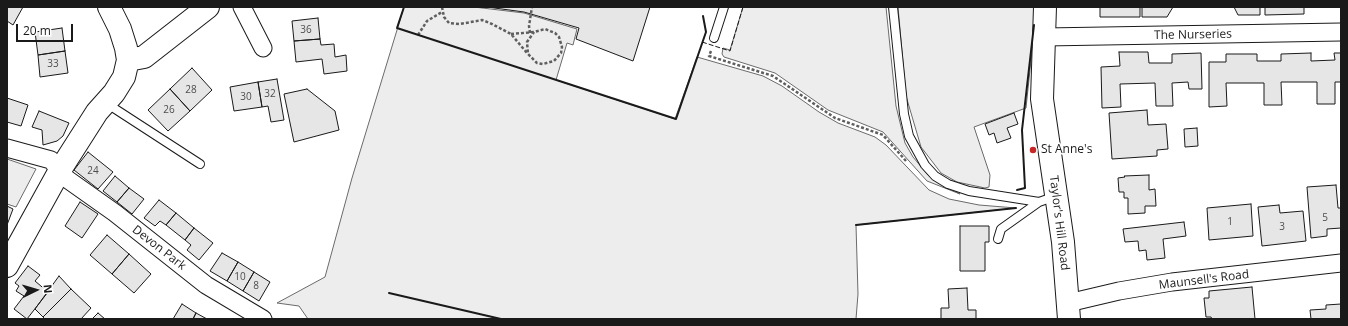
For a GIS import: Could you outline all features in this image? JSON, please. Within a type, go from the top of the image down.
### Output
[{"type":"street","points":[[7,266],[60,170],[97,112],[124,77],[128,60],[120,29],[109,7]]},
{"type":"street","points":[[128,60],[144,57],[208,7]]},
{"type":"street","points":[[242,7],[263,48]]},
{"type":"street","name":"Taylor's Hill Road","points":[[1045,7],[1042,99],[1048,199],[1069,311]]},
{"type":"street","name":"The Nurseries","points":[[1045,37],[1341,32]]},
{"type":"street","name":"Devon Park","points":[[7,148],[50,160],[67,179],[115,213],[206,285],[263,319]]},
{"type":"street","name":"Maunsell's Road","points":[[1069,311],[1119,291],[1172,282],[1341,264]]},
{"type":"lane","points":[[714,38],[724,7]]},
{"type":"lane","points":[[893,7],[904,114],[909,136],[925,165],[935,176],[948,184],[969,191],[1048,199]]},
{"type":"lane","points":[[105,102],[200,164]]},
{"type":"lane","points":[[998,239],[1001,229],[1048,199]]},
{"type":"path","points":[[442,7],[442,12],[449,22],[455,25],[482,20],[511,34],[537,63],[543,64],[554,62],[561,53],[561,42],[555,33],[545,29],[511,34]]},
{"type":"path","points":[[532,7],[529,26],[532,32]]},
{"type":"path","points":[[418,35],[427,21],[442,12]]},
{"type":"path","points":[[528,54],[527,42],[532,32]]},
{"type":"path","points":[[714,38],[709,56],[756,70],[783,81],[834,118],[882,136],[910,166]]},
{"type":"shaded area","points":[[404,7],[474,7],[524,13],[577,29],[573,45],[567,43],[556,80],[675,119],[697,57],[763,76],[782,86],[819,112],[838,123],[875,137],[886,145],[929,190],[949,199],[979,205],[1016,208],[856,225],[858,294],[856,319],[308,319],[299,306],[277,303],[325,277],[352,178]]},
{"type":"shaded area","points":[[743,7],[886,7],[896,106],[905,143],[913,157],[928,175],[939,183],[960,194],[927,181],[883,132],[828,110],[775,73],[724,57],[722,54],[723,48],[730,50]]},
{"type":"shaded area","points":[[898,7],[1034,7],[1035,22],[1026,108],[974,127],[990,175],[989,187],[985,188],[957,182],[941,173],[921,147],[906,96]]},
{"type":"shaded area","points":[[7,159],[36,169],[16,207],[7,204]]},
{"type":"building","points":[[7,7],[23,7],[13,25],[7,21]]},
{"type":"building","points":[[487,7],[650,7],[633,61],[576,39],[579,28],[524,12]]},
{"type":"building","points":[[1100,7],[1140,7],[1140,17],[1100,17]]},
{"type":"building","points":[[1142,7],[1173,7],[1167,17],[1142,17]]},
{"type":"building","points":[[1234,7],[1260,7],[1260,15],[1238,15]]},
{"type":"building","points":[[1265,7],[1304,7],[1304,14],[1265,15]]},
{"type":"building","points":[[318,18],[320,39],[294,41],[292,21]]},
{"type":"building","points":[[62,28],[65,51],[38,55],[35,32]]},
{"type":"building","points":[[320,39],[321,45],[334,44],[335,57],[346,55],[347,71],[324,74],[322,59],[296,62],[294,41]]},
{"type":"building","points":[[65,51],[68,73],[40,77],[38,55]]},
{"type":"building","points":[[1119,52],[1148,52],[1149,63],[1172,63],[1172,54],[1201,53],[1202,89],[1189,89],[1188,82],[1172,83],[1173,106],[1156,106],[1155,83],[1120,84],[1121,107],[1102,108],[1101,67],[1120,66]]},
{"type":"building","points":[[1311,53],[1311,61],[1335,60],[1334,53],[1341,53],[1341,82],[1335,82],[1335,104],[1317,104],[1317,82],[1281,82],[1282,105],[1264,105],[1264,83],[1226,83],[1227,106],[1209,107],[1209,62],[1226,62],[1226,54],[1257,54],[1257,61],[1281,61],[1281,54]]},
{"type":"building","points":[[192,68],[212,90],[190,111],[170,89]]},
{"type":"building","points":[[277,79],[284,120],[271,122],[268,106],[262,107],[258,82]]},
{"type":"building","points":[[258,82],[262,107],[234,111],[230,87]]},
{"type":"building","points":[[170,89],[190,111],[168,131],[148,110]]},
{"type":"building","points":[[307,89],[335,111],[339,130],[294,142],[284,94]]},
{"type":"building","points":[[7,98],[28,105],[21,126],[7,122]]},
{"type":"building","points":[[1147,110],[1148,125],[1166,124],[1168,149],[1157,150],[1157,156],[1112,159],[1109,113]]},
{"type":"building","points":[[39,111],[69,123],[63,136],[57,141],[43,145],[42,130],[32,127]]},
{"type":"building","points":[[1014,113],[1018,124],[1007,128],[1011,138],[997,143],[994,133],[989,135],[985,124]]},
{"type":"building","points":[[1197,128],[1198,146],[1185,147],[1184,129]]},
{"type":"building","points":[[88,152],[113,172],[98,189],[74,170]]},
{"type":"building","points":[[1149,175],[1149,190],[1155,189],[1156,206],[1145,206],[1145,213],[1128,214],[1128,198],[1124,198],[1124,192],[1119,192],[1118,178],[1125,177],[1124,176]]},
{"type":"building","points":[[115,176],[129,188],[117,202],[103,191]]},
{"type":"building","points":[[1336,185],[1338,208],[1341,208],[1341,228],[1327,229],[1327,236],[1311,238],[1307,187]]},
{"type":"building","points":[[129,188],[144,199],[132,214],[117,202]]},
{"type":"building","points":[[159,200],[176,213],[166,225],[160,221],[155,226],[144,218]]},
{"type":"building","points":[[80,202],[98,214],[82,238],[65,226]]},
{"type":"building","points":[[1251,204],[1253,236],[1209,240],[1207,208]]},
{"type":"building","points":[[1279,205],[1280,213],[1303,211],[1306,241],[1262,246],[1258,207]]},
{"type":"building","points":[[7,206],[13,209],[7,225]]},
{"type":"building","points":[[176,213],[194,228],[185,240],[166,225]]},
{"type":"building","points":[[1184,222],[1186,236],[1163,239],[1165,258],[1147,260],[1146,250],[1139,251],[1138,241],[1125,242],[1123,229]]},
{"type":"building","points":[[960,226],[989,226],[989,242],[985,242],[985,271],[960,271]]},
{"type":"building","points":[[194,228],[213,243],[199,260],[187,250],[191,245],[185,240]]},
{"type":"building","points":[[107,235],[129,254],[112,274],[90,255]]},
{"type":"building","points":[[222,253],[238,262],[227,281],[210,271]]},
{"type":"building","points":[[129,254],[151,274],[134,293],[112,274]]},
{"type":"building","points":[[238,262],[254,272],[243,291],[227,281]]},
{"type":"building","points":[[28,266],[40,275],[35,281],[48,292],[27,319],[14,309],[24,296],[16,291],[19,286],[15,283]]},
{"type":"building","points":[[254,272],[270,282],[259,301],[243,291]]},
{"type":"building","points":[[59,276],[71,289],[43,317],[35,309]]},
{"type":"building","points":[[1252,287],[1255,319],[1212,319],[1211,317],[1206,317],[1204,298],[1209,298],[1209,291]]},
{"type":"building","points":[[967,288],[968,310],[976,310],[976,319],[941,319],[941,308],[949,308],[948,289]]},
{"type":"building","points":[[71,289],[91,308],[81,319],[45,319],[43,317]]},
{"type":"building","points":[[182,304],[196,313],[193,319],[173,319]]},
{"type":"building","points":[[1341,304],[1341,319],[1311,319],[1310,310],[1326,309],[1326,305]]},
{"type":"building","points":[[98,313],[105,319],[92,319]]},
{"type":"building","points":[[196,313],[207,319],[193,319]]},
{"type":"fence","points":[[702,42],[730,51],[743,7]]},
{"type":"wall","points":[[404,7],[397,28],[676,119],[706,32],[703,16]]},
{"type":"wall","points":[[1017,190],[1025,188],[1022,130],[1034,25]]},
{"type":"wall","points":[[856,225],[1016,208]]},
{"type":"wall","points":[[389,293],[501,319]]},
{"type":"place","name":"St Anne's","points":[[1033,150]]}]
